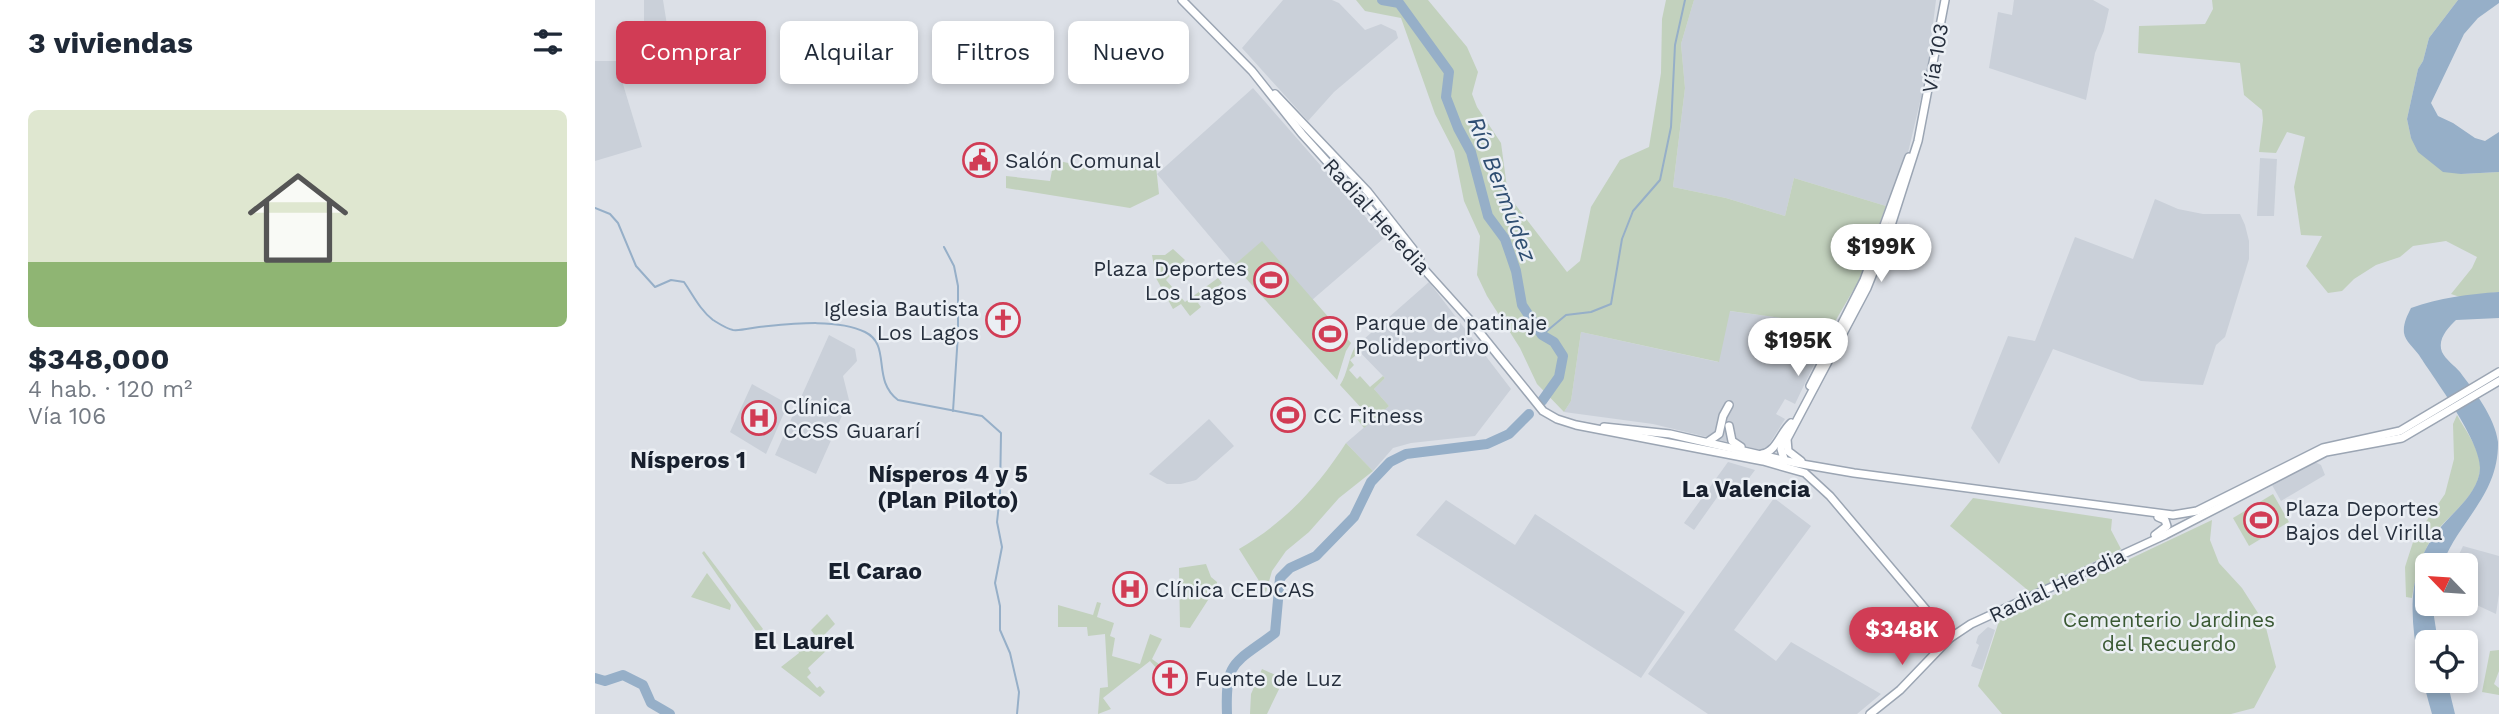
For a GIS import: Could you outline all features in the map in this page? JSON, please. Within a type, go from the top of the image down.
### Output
[{"type":"main road","name":"Radial Heredia","points":[[1182,0],[1252,71],[1302,134],[1429,273],[1535,403],[1549,415],[1576,425],[1794,469],[1815,480],[1950,638],[1971,624],[2165,535],[2326,453],[2392,440],[2499,381]]},
{"type":"main road","name":"Vía 103","points":[[1821,467],[1794,457],[1786,443],[1877,267],[1912,163],[1945,0]]},
{"type":"main road","points":[[1252,71],[1368,192],[1429,273]]},
{"type":"main road","name":"Vía 103","points":[[1791,423],[1864,280],[1923,116]]},
{"type":"main road","points":[[1302,134],[1334,161],[1360,190],[1368,192]]},
{"type":"main road","points":[[1831,357],[1833,343],[1842,335],[1868,280],[1880,237],[1912,163]]},
{"type":"main road","points":[[1368,192],[1370,202],[1420,264]]},
{"type":"main road","points":[[1797,341],[1819,347],[1823,354],[1805,395]]},
{"type":"main road","name":"Radial Heredia","points":[[1576,425],[1637,430],[1703,441],[1854,473],[2140,513],[2173,515],[2197,511],[2323,448],[2416,427],[2499,372]]},
{"type":"main road","points":[[1703,441],[1714,439],[1719,434],[1729,405]]},
{"type":"main road","points":[[1760,454],[1773,449],[1791,423]]},
{"type":"main road","points":[[1791,423],[1781,442],[1783,460],[1794,469]]},
{"type":"main road","points":[[1729,426],[1731,440],[1751,452]]},
{"type":"main road","points":[[1612,432],[1654,436],[1718,448],[1724,445]]},
{"type":"main road","points":[[1815,480],[1825,472],[1854,473]]},
{"type":"main road","points":[[2035,594],[2060,579],[2161,532],[2167,526],[2161,518],[2140,513]]},
{"type":"main road","points":[[1870,714],[1900,690],[1950,638]]},
{"type":"shaded area","points":[[644,0],[663,0],[666,21],[644,21]]},
{"type":"shaded area","points":[[1283,0],[1332,0],[1339,3],[1365,30],[1381,24],[1396,31],[1398,38],[1334,92],[1308,121],[1242,48]]},
{"type":"shaded area","points":[[1694,0],[1936,0],[1927,72],[1907,157],[1886,206],[1794,178],[1785,216],[1726,198],[1673,187],[1685,88],[1681,44]]},
{"type":"shaded area","points":[[2014,0],[2093,0],[2109,9],[2095,53],[2086,100],[1989,68],[1998,12],[2012,15]]},
{"type":"shaded area","points":[[595,61],[616,61],[616,84],[623,84],[642,147],[595,161]]},
{"type":"shaded area","points":[[1253,88],[1384,238],[1312,300],[1262,242],[1234,265],[1157,174]]},
{"type":"shaded area","points":[[2260,158],[2277,159],[2274,216],[2257,216]]},
{"type":"shaded area","points":[[2155,199],[2178,209],[2203,214],[2240,214],[2245,225],[2249,241],[2249,259],[2225,337],[2216,345],[2203,385],[2141,381],[2053,349],[1999,464],[1971,428],[2008,336],[2035,341],[2075,237],[2133,259]]},
{"type":"shaded area","points":[[1429,282],[1511,389],[1475,436],[1411,443],[1393,448],[1373,471],[1346,443],[1389,406],[1374,389],[1385,378],[1355,347]]},
{"type":"shaded area","points":[[1729,311],[1833,325],[1795,404],[1785,399],[1776,414],[1785,419],[1765,451],[1653,424],[1564,412],[1571,401],[1581,332],[1718,362]]},
{"type":"shaded area","points":[[829,335],[855,349],[857,361],[843,376],[849,400],[816,474],[775,455]]},
{"type":"shaded area","name":"Clínica CCSS Guararí","points":[[752,384],[788,404],[766,454],[730,432]]},
{"type":"shaded area","points":[[1209,419],[1234,446],[1196,480],[1167,484],[1149,474]]},
{"type":"shaded area","points":[[1728,462],[1755,470],[1735,497],[1723,489],[1694,530],[1684,523]]},
{"type":"shaded area","points":[[2315,462],[2321,465],[2325,475],[2281,501],[2272,485]]},
{"type":"shaded area","points":[[1774,498],[1811,526],[1734,630],[1776,661],[1791,642],[1881,694],[1857,714],[1708,714],[1648,674]]},
{"type":"shaded area","points":[[1446,500],[1515,545],[1535,514],[1685,612],[1641,678],[1416,535]]},
{"type":"shaded area","points":[[2463,546],[2499,556],[2496,614],[2478,606],[2478,553],[2460,553]]},
{"type":"shaded area","points":[[1988,627],[1995,630],[1982,670],[1971,666],[1979,645],[1976,643],[1978,636]]},
{"type":"green space","points":[[1356,0],[1428,0],[1467,47],[1478,72],[1472,94],[1477,107],[1501,143],[1508,195],[1567,272],[1580,261],[1591,207],[1620,160],[1649,147],[1661,73],[1662,19],[1666,0],[1694,0],[1681,44],[1685,88],[1673,187],[1726,198],[1785,216],[1794,178],[1886,206],[1858,282],[1833,325],[1730,311],[1719,362],[1581,332],[1571,401],[1564,412],[1537,384],[1520,348],[1477,275],[1480,236],[1464,201],[1454,151],[1435,114],[1401,18],[1365,11]]},
{"type":"green space","points":[[2212,0],[2458,0],[2429,38],[2418,69],[2407,119],[2411,138],[2461,174],[2499,172],[2499,292],[2460,297],[2451,294],[2472,268],[2477,257],[2446,241],[2413,246],[2400,257],[2376,265],[2354,279],[2342,291],[2328,293],[2306,266],[2322,236],[2301,235],[2294,187],[2305,137],[2287,132],[2276,153],[2259,152],[2262,110],[2244,95],[2240,63],[2138,53],[2139,26],[2205,24],[2213,9]]},
{"type":"green space","points":[[1155,157],[1159,194],[1130,208],[1006,188],[1006,176],[1050,181],[1054,160],[1102,170],[1128,169]]},
{"type":"green space","points":[[1262,241],[1351,343],[1337,380],[1234,265]]},
{"type":"green space","points":[[1173,249],[1185,260],[1166,280],[1185,302],[1218,278],[1222,283],[1198,303],[1201,307],[1190,316],[1181,304],[1173,309],[1156,278],[1152,255],[1165,255]]},
{"type":"green space","points":[[1355,347],[1360,352],[1350,360],[1354,365],[1349,370],[1357,379],[1360,376],[1370,387],[1383,376],[1385,378],[1374,389],[1389,406],[1364,428],[1357,419],[1365,412],[1340,385]]},
{"type":"green space","points":[[2457,415],[2477,451],[2479,475],[2470,495],[2439,528],[2424,553],[2415,553],[2412,598],[2406,597],[2405,567],[2414,539],[2445,494],[2454,459],[2453,424]]},
{"type":"green space","points":[[1346,443],[1373,471],[1339,498],[1309,532],[1286,551],[1272,571],[1266,592],[1239,549],[1256,539],[1299,503],[1324,475]]},
{"type":"green space","name":"Plaza Deportes Bajos del Virilla","points":[[2273,494],[2289,522],[2249,546],[2233,518]]},
{"type":"green space","points":[[1973,498],[2112,519],[2111,530],[2121,549],[2030,592],[1950,526]]},
{"type":"green space","name":"Cementerio Jardines del Recuerdo","points":[[2212,520],[2210,540],[2219,563],[2242,588],[2265,624],[2276,667],[2254,708],[2231,714],[2002,714],[1978,686],[1999,621]]},
{"type":"green space","points":[[704,551],[763,629],[758,634],[702,553]]},
{"type":"green space","points":[[1206,564],[1217,586],[1190,628],[1180,627],[1179,568]]},
{"type":"green space","points":[[707,573],[731,605],[730,610],[691,597]]},
{"type":"green space","points":[[1097,602],[1101,603],[1097,617],[1114,623],[1110,636],[1115,638],[1112,656],[1140,664],[1150,634],[1162,639],[1152,659],[1163,667],[1159,671],[1150,661],[1103,698],[1111,709],[1098,714],[1100,688],[1108,687],[1105,634],[1088,636],[1087,627],[1058,627],[1058,605],[1093,615]]},
{"type":"green space","points":[[827,614],[835,624],[820,639],[828,649],[808,668],[811,673],[807,677],[825,692],[820,697],[781,667],[799,653],[798,650],[814,634],[811,630]]},
{"type":"green space","points":[[2499,650],[2499,671],[2494,684],[2499,688],[2499,695],[2482,692],[2490,651]]},
{"type":"green space","points":[[1262,669],[1291,682],[1288,687],[1281,685],[1267,714],[1250,714],[1251,694]]},
{"type":"water","points":[[2458,0],[2499,0],[2499,3],[2478,18],[2464,34],[2431,103],[2438,116],[2475,138],[2485,141],[2499,132],[2499,172],[2443,172],[2418,152],[2411,138],[2407,119],[2418,69],[2429,38]]},
{"type":"water","points":[[2499,292],[2499,318],[2456,320],[2444,334],[2441,347],[2443,355],[2460,372],[2493,423],[2498,442],[2497,461],[2485,492],[2447,553],[2425,553],[2436,533],[2470,495],[2480,468],[2473,442],[2465,427],[2406,339],[2404,326],[2411,308]]},
{"type":"water","points":[[2415,583],[2415,616],[2434,616],[2436,630],[2415,630],[2415,637],[2413,598]]},
{"type":"water","points":[[2426,693],[2450,693],[2455,714],[2432,714]]},
{"type":"waterway","name":"Río Bermúdez","points":[[1382,0],[1399,3],[1449,72],[1446,97],[1471,152],[1488,216],[1505,239],[1516,271],[1522,305],[1542,335],[1554,342],[1563,356],[1559,377],[1542,401]]},
{"type":"waterway","points":[[1542,335],[1566,315],[1591,312],[1611,304],[1622,239],[1633,211],[1660,180],[1671,127],[1675,45],[1685,0]]},
{"type":"waterway","points":[[595,208],[610,214],[618,223],[636,266],[655,287],[671,280],[684,282],[704,312],[723,326],[736,330],[827,323],[865,332],[878,345],[885,383],[898,400],[982,416],[1001,433],[997,522],[1002,547],[995,583],[1000,606],[1000,630],[1010,653],[1019,692],[1017,714]]},
{"type":"waterway","points":[[944,247],[954,266],[958,286],[953,411]]},
{"type":"waterway","name":"Río Bermúdez","points":[[1227,714],[1230,673],[1241,658],[1275,633],[1280,578],[1290,568],[1316,556],[1354,517],[1371,482],[1390,462],[1406,454],[1487,444],[1509,434],[1529,414]]},
{"type":"waterway","points":[[595,678],[605,681],[623,675],[643,685],[651,703],[670,714]]},
{"type":"place","name":"Salón Comunal","points":[[980,160]]},
{"type":"place","name":"Plaza Deportes Los Lagos","points":[[1271,280]]},
{"type":"place","name":"Iglesia Bautista Los Lagos","points":[[1003,320]]},
{"type":"place","name":"Parque de patinaje Polideportivo","points":[[1330,334]]},
{"type":"place","name":"CC Fitness","points":[[1288,415]]},
{"type":"place","name":"Clínica CCSS Guararí","points":[[759,418]]},
{"type":"place","name":"Plaza Deportes Bajos del Virilla","points":[[2261,520]]},
{"type":"place","name":"Clínica CEDCAS","points":[[1130,589]]},
{"type":"place","name":"Fuente de Luz","points":[[1170,678]]},
{"type":"district","name":"Nísperos 1","points":[[688,460]]},
{"type":"district","name":"Nísperos 4 y 5 (Plan Piloto)","points":[[948,487]]},
{"type":"district","name":"La Valencia","points":[[1746,489]]},
{"type":"district","name":"El Carao","points":[[875,571]]},
{"type":"district","name":"El Laurel","points":[[804,641]]}]
